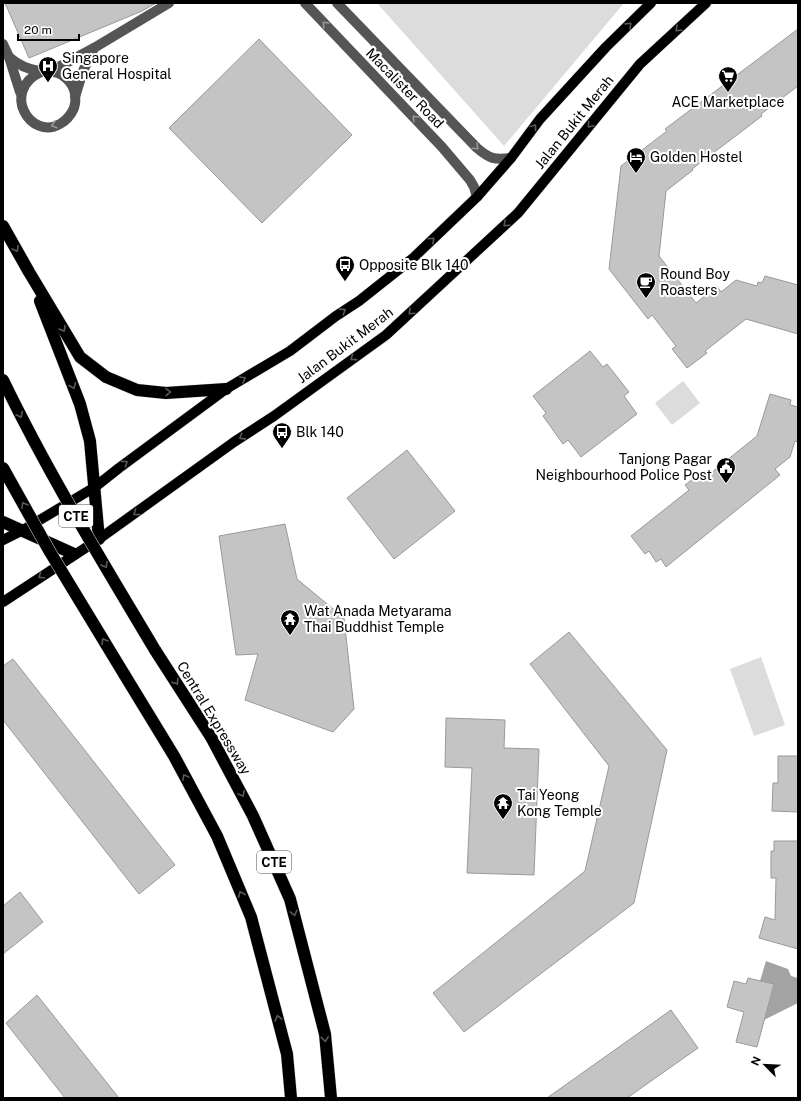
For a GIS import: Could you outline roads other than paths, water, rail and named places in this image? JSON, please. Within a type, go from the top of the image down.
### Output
[{"type":"highway","points":[[3,226],[80,357],[106,377],[137,390],[166,393],[226,389]]},
{"type":"highway","points":[[29,272],[80,404],[90,441],[99,539]]},
{"type":"highway","name":"Central Expressway","points":[[3,380],[21,418],[84,530],[155,650],[211,737],[253,816],[290,899],[325,1034],[331,1098]]},
{"type":"highway","name":"CTE","points":[[3,468],[50,552],[174,756],[217,836],[250,918],[287,1054],[291,1098]]},
{"type":"highway","points":[[3,522],[74,554]]},
{"type":"main road","name":"Jalan Bukit Merah","points":[[3,540],[23,530],[95,487],[226,389],[290,352],[336,316],[359,301],[412,259],[477,197],[511,158],[540,119],[606,47],[651,3]]},
{"type":"main road","name":"Jalan Bukit Merah","points":[[3,602],[99,539],[386,335],[518,213],[640,64],[706,3]]},
{"type":"street","points":[[9,57],[24,68],[46,71],[60,74],[68,80],[73,88],[75,103],[72,112],[66,120],[58,125],[48,127],[38,126],[28,119],[22,112],[19,102],[20,92],[24,83],[31,76],[46,71],[94,48],[169,3]]},
{"type":"street","name":"Macalister Road","points":[[305,3],[442,147],[470,180],[477,197]]},
{"type":"street","name":"Macalister Road","points":[[337,3],[477,148],[492,159],[511,158]]},
{"type":"street","points":[[3,44],[9,57],[20,92]]},
{"type":"street","points":[[75,97],[83,71],[94,48]]},
{"type":"place","name":"Singapore General Hospital","points":[[48,83]]},
{"type":"place","name":"ACE Marketplace","points":[[728,93]]},
{"type":"place","name":"Golden Hostel","points":[[636,174]]},
{"type":"place","name":"Opposite Blk 140","points":[[345,282]]},
{"type":"place","name":"Round Boy Roasters","points":[[646,299]]},
{"type":"place","name":"Blk 140","points":[[282,449]]},
{"type":"place","name":"Tanjong Pagar Neighbourhood Police Post","points":[[726,484]]},
{"type":"place","name":"Wat Anada Metyarama Thai Buddhist Temple","points":[[290,636]]},
{"type":"place","name":"Tai Yeong Kong Temple","points":[[503,820]]}]
